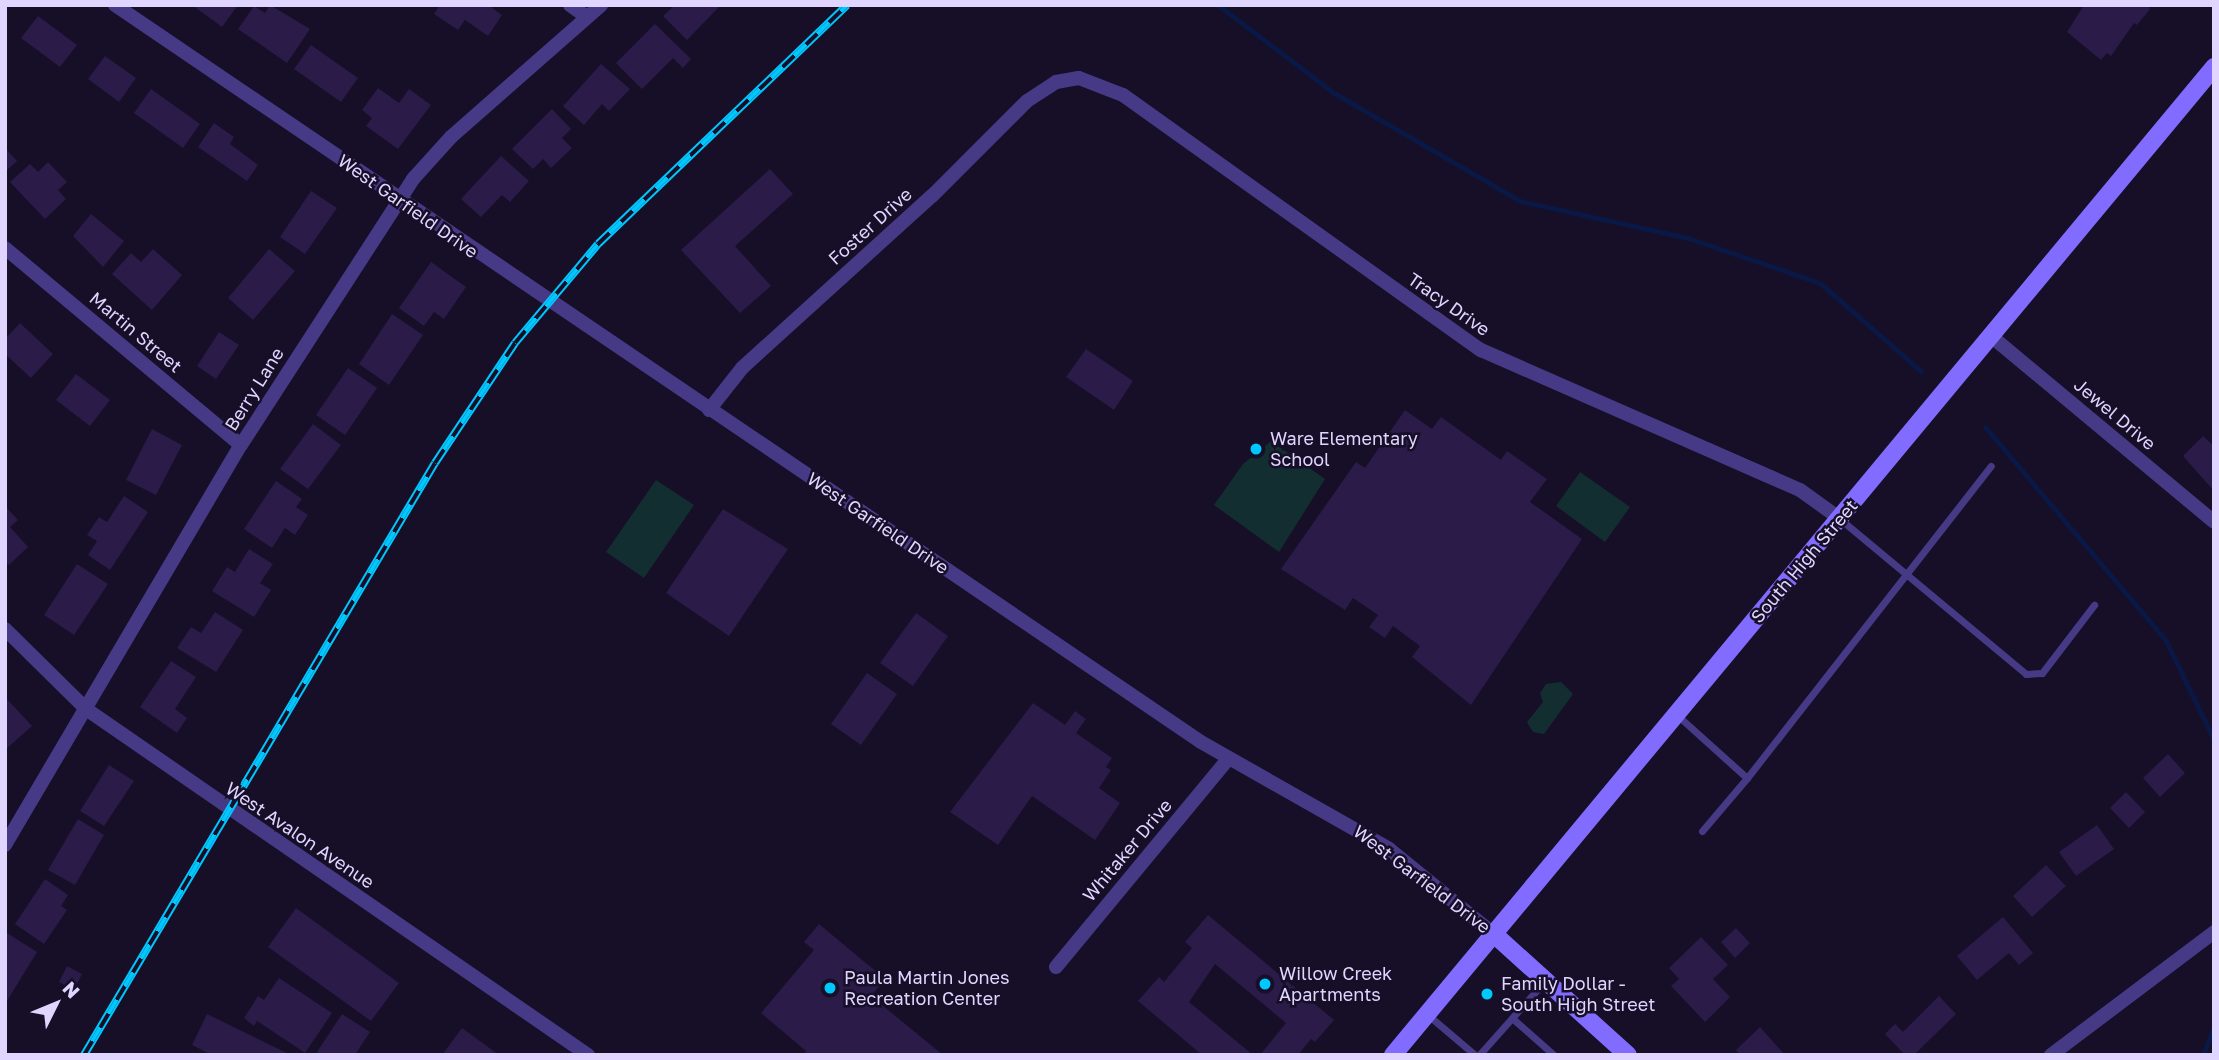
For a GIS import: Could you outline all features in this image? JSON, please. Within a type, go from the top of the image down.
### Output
[{"type":"main road","name":"South High Street","points":[[1393,1055],[2214,67]]},
{"type":"main road","name":"West Garfield Drive","points":[[1495,935],[1628,1055]]},
{"type":"street","name":"West Garfield Drive","points":[[115,5],[709,410],[1228,759],[1367,835],[1495,935]]},
{"type":"street","points":[[570,5],[586,16]]},
{"type":"street","name":"Berry Lane","points":[[5,845],[241,445],[399,199],[451,137],[601,5]]},
{"type":"street","name":"Foster Drive","points":[[709,410],[742,368],[932,196],[1027,101],[1064,80]]},
{"type":"street","name":"Tracy Drive","points":[[1064,80],[1093,80],[1124,95],[1481,350],[1800,490],[1839,518]]},
{"type":"street","name":"Martin Street","points":[[5,248],[241,445]]},
{"type":"street","name":"Jewel Drive","points":[[1991,336],[2214,522]]},
{"type":"street","name":"West Avalon Avenue","points":[[5,629],[86,709],[587,1055]]},
{"type":"street","name":"Whitaker Drive","points":[[1056,967],[1228,759]]},
{"type":"street","points":[[2051,1055],[2214,932]]},
{"type":"lane","points":[[1702,831],[1747,778],[1991,466]]},
{"type":"lane","points":[[1839,518],[2026,674],[2042,673],[2094,605]]},
{"type":"lane","points":[[1676,715],[1747,778]]},
{"type":"lane","points":[[1428,1014],[1477,1055],[1545,980]]},
{"type":"lane","points":[[1512,1018],[1554,1055]]},
{"type":"green space","points":[[1271,441],[1325,479],[1279,552],[1214,505],[1243,464]]},
{"type":"green space","points":[[1580,472],[1630,507],[1605,542],[1556,506]]},
{"type":"green space","points":[[656,480],[694,505],[644,578],[606,552]]},
{"type":"green space","points":[[1561,682],[1573,694],[1544,734],[1533,732],[1527,722],[1543,702],[1540,693],[1546,684]]},
{"type":"building","points":[[192,5],[238,5],[222,27]]},
{"type":"building","points":[[270,5],[310,29],[287,63],[238,29],[254,6],[265,13]]},
{"type":"building","points":[[440,5],[488,5],[502,15],[488,36],[465,20],[458,30],[434,14]]},
{"type":"building","points":[[675,5],[721,5],[687,40],[663,16]]},
{"type":"building","points":[[2084,5],[2148,5],[2150,9],[2137,25],[2134,23],[2111,56],[2107,53],[2101,60],[2067,32]]},
{"type":"building","points":[[38,16],[77,45],[60,67],[21,38]]},
{"type":"building","points":[[655,24],[691,59],[683,68],[673,58],[642,89],[616,63]]},
{"type":"building","points":[[311,45],[358,78],[341,102],[294,69]]},
{"type":"building","points":[[105,56],[136,78],[119,102],[88,79]]},
{"type":"building","points":[[601,64],[630,89],[609,111],[602,104],[584,125],[563,106]]},
{"type":"building","points":[[378,88],[399,103],[409,89],[431,105],[398,149],[366,126],[372,118],[362,110]]},
{"type":"building","points":[[151,89],[200,124],[183,148],[134,113]]},
{"type":"building","points":[[552,109],[571,129],[562,138],[572,148],[551,168],[543,159],[533,169],[512,149]]},
{"type":"building","points":[[214,123],[234,137],[230,144],[258,165],[247,181],[198,147]]},
{"type":"building","points":[[5,148],[17,161],[5,172]]},
{"type":"building","points":[[501,156],[529,181],[510,202],[502,195],[481,217],[461,199]]},
{"type":"building","points":[[48,162],[67,182],[58,190],[66,199],[45,219],[10,182],[30,164],[38,172]]},
{"type":"building","points":[[770,169],[793,194],[735,246],[771,286],[740,313],[681,250]]},
{"type":"building","points":[[311,191],[337,208],[305,254],[280,237]]},
{"type":"building","points":[[91,214],[124,241],[103,267],[73,236]]},
{"type":"building","points":[[153,249],[182,275],[152,310],[112,274],[131,253],[141,262]]},
{"type":"building","points":[[269,249],[295,271],[253,320],[228,298]]},
{"type":"building","points":[[431,262],[466,287],[444,319],[434,312],[424,326],[399,308]]},
{"type":"building","points":[[392,314],[423,335],[389,385],[359,364]]},
{"type":"building","points":[[20,323],[53,354],[31,378],[5,354],[5,339]]},
{"type":"building","points":[[219,332],[239,345],[216,379],[197,366]]},
{"type":"building","points":[[1086,349],[1133,381],[1114,410],[1066,377]]},
{"type":"building","points":[[348,368],[377,388],[345,435],[316,415]]},
{"type":"building","points":[[76,374],[110,400],[90,426],[56,400]]},
{"type":"building","name":"Ware Elementary School","points":[[1405,410],[1432,429],[1441,417],[1501,460],[1507,451],[1547,479],[1530,502],[1582,539],[1471,705],[1412,657],[1420,646],[1393,626],[1385,638],[1369,627],[1378,615],[1353,598],[1345,610],[1281,569],[1356,462],[1365,468]]},
{"type":"building","points":[[313,424],[341,445],[308,489],[280,469]]},
{"type":"building","points":[[152,429],[182,445],[156,495],[126,480]]},
{"type":"building","points":[[2203,436],[2214,446],[2214,491],[2183,456]]},
{"type":"building","points":[[276,481],[302,499],[296,507],[308,515],[295,535],[285,528],[272,548],[244,529]]},
{"type":"building","points":[[124,496],[148,512],[110,570],[88,555],[97,541],[87,535],[99,517],[107,522]]},
{"type":"building","points":[[5,506],[18,520],[10,527],[28,547],[9,565],[5,561]]},
{"type":"building","points":[[723,509],[788,549],[729,636],[666,593]]},
{"type":"building","points":[[249,549],[273,564],[260,583],[271,590],[254,617],[212,591],[227,567],[235,572]]},
{"type":"building","points":[[77,564],[108,584],[74,635],[44,615]]},
{"type":"building","points":[[215,612],[243,630],[216,672],[177,648],[191,627],[201,633]]},
{"type":"building","points":[[916,613],[948,636],[913,686],[880,663]]},
{"type":"building","points":[[171,661],[196,677],[175,709],[187,718],[177,733],[140,707]]},
{"type":"building","points":[[867,673],[897,694],[861,745],[831,724]]},
{"type":"building","points":[[5,697],[32,726],[5,750]]},
{"type":"building","points":[[1033,703],[1065,725],[1075,711],[1086,719],[1076,733],[1112,758],[1106,767],[1111,770],[1099,788],[1120,803],[1095,840],[1032,796],[998,845],[950,812]]},
{"type":"building","points":[[2168,754],[2185,773],[2160,797],[2143,778]]},
{"type":"building","points":[[109,765],[134,781],[104,826],[80,811]]},
{"type":"building","points":[[2126,792],[2145,812],[2129,828],[2110,808]]},
{"type":"building","points":[[78,819],[104,835],[75,885],[48,870]]},
{"type":"building","points":[[2097,825],[2114,849],[2076,876],[2059,852]]},
{"type":"building","points":[[2046,865],[2066,886],[2032,917],[2013,896]]},
{"type":"building","points":[[45,879],[68,895],[61,906],[67,910],[44,944],[15,924]]},
{"type":"building","points":[[296,908],[399,983],[371,1021],[268,947]]},
{"type":"building","name":"Willow Creek Apartments","points":[[1208,915],[1334,1020],[1315,1042],[1311,1039],[1298,1055],[1260,1055],[1286,1023],[1215,964],[1189,1002],[1253,1055],[1202,1055],[1138,1001],[1159,977],[1164,982],[1192,948],[1185,942]]},
{"type":"building","points":[[2003,917],[2033,953],[2019,965],[2009,953],[1977,980],[1957,956]]},
{"type":"building","name":"Paula Martin Jones Recreation Center","points":[[819,924],[885,979],[871,996],[943,1055],[803,1055],[806,1051],[761,1013],[814,950],[804,942]]},
{"type":"building","points":[[1736,928],[1750,943],[1735,958],[1721,942]]},
{"type":"building","points":[[7,933],[37,952],[7,1001],[5,936]]},
{"type":"building","points":[[1701,937],[1728,965],[1713,979],[1730,997],[1705,1022],[1671,986],[1679,979],[1669,968]]},
{"type":"building","points":[[67,966],[82,974],[74,990],[59,982]]},
{"type":"building","points":[[279,978],[332,1013],[305,1053],[257,1021],[254,1026],[244,1018],[258,996],[264,1000]]},
{"type":"building","points":[[1939,996],[1956,1014],[1914,1055],[1905,1055],[1885,1034],[1895,1024],[1903,1032]]},
{"type":"building","points":[[207,1014],[291,1055],[212,1055],[192,1045]]},
{"type":"building","points":[[342,1014],[370,1032],[355,1055],[320,1055],[317,1052]]},
{"type":"building","points":[[1760,1027],[1785,1055],[1740,1055],[1736,1050]]},
{"type":"building","points":[[462,1028],[499,1055],[442,1055]]},
{"type":"waterway","points":[[1218,5],[1334,93],[1520,201],[1688,238],[1820,283],[1921,371]]},
{"type":"waterway","points":[[1985,427],[2165,639],[2214,740]]},
{"type":"waterway","points":[[2203,1055],[2214,1026]]},
{"type":"railway","points":[[84,1055],[435,463],[515,343],[598,244],[847,5]]},
{"type":"place","name":"Ware Elementary School","points":[[1256,449]]},
{"type":"place","name":"Willow Creek Apartments","points":[[1265,984]]},
{"type":"place","name":"Paula Martin Jones Recreation Center","points":[[830,988]]},
{"type":"place","name":"Family Dollar - South High Street","points":[[1487,994]]}]
